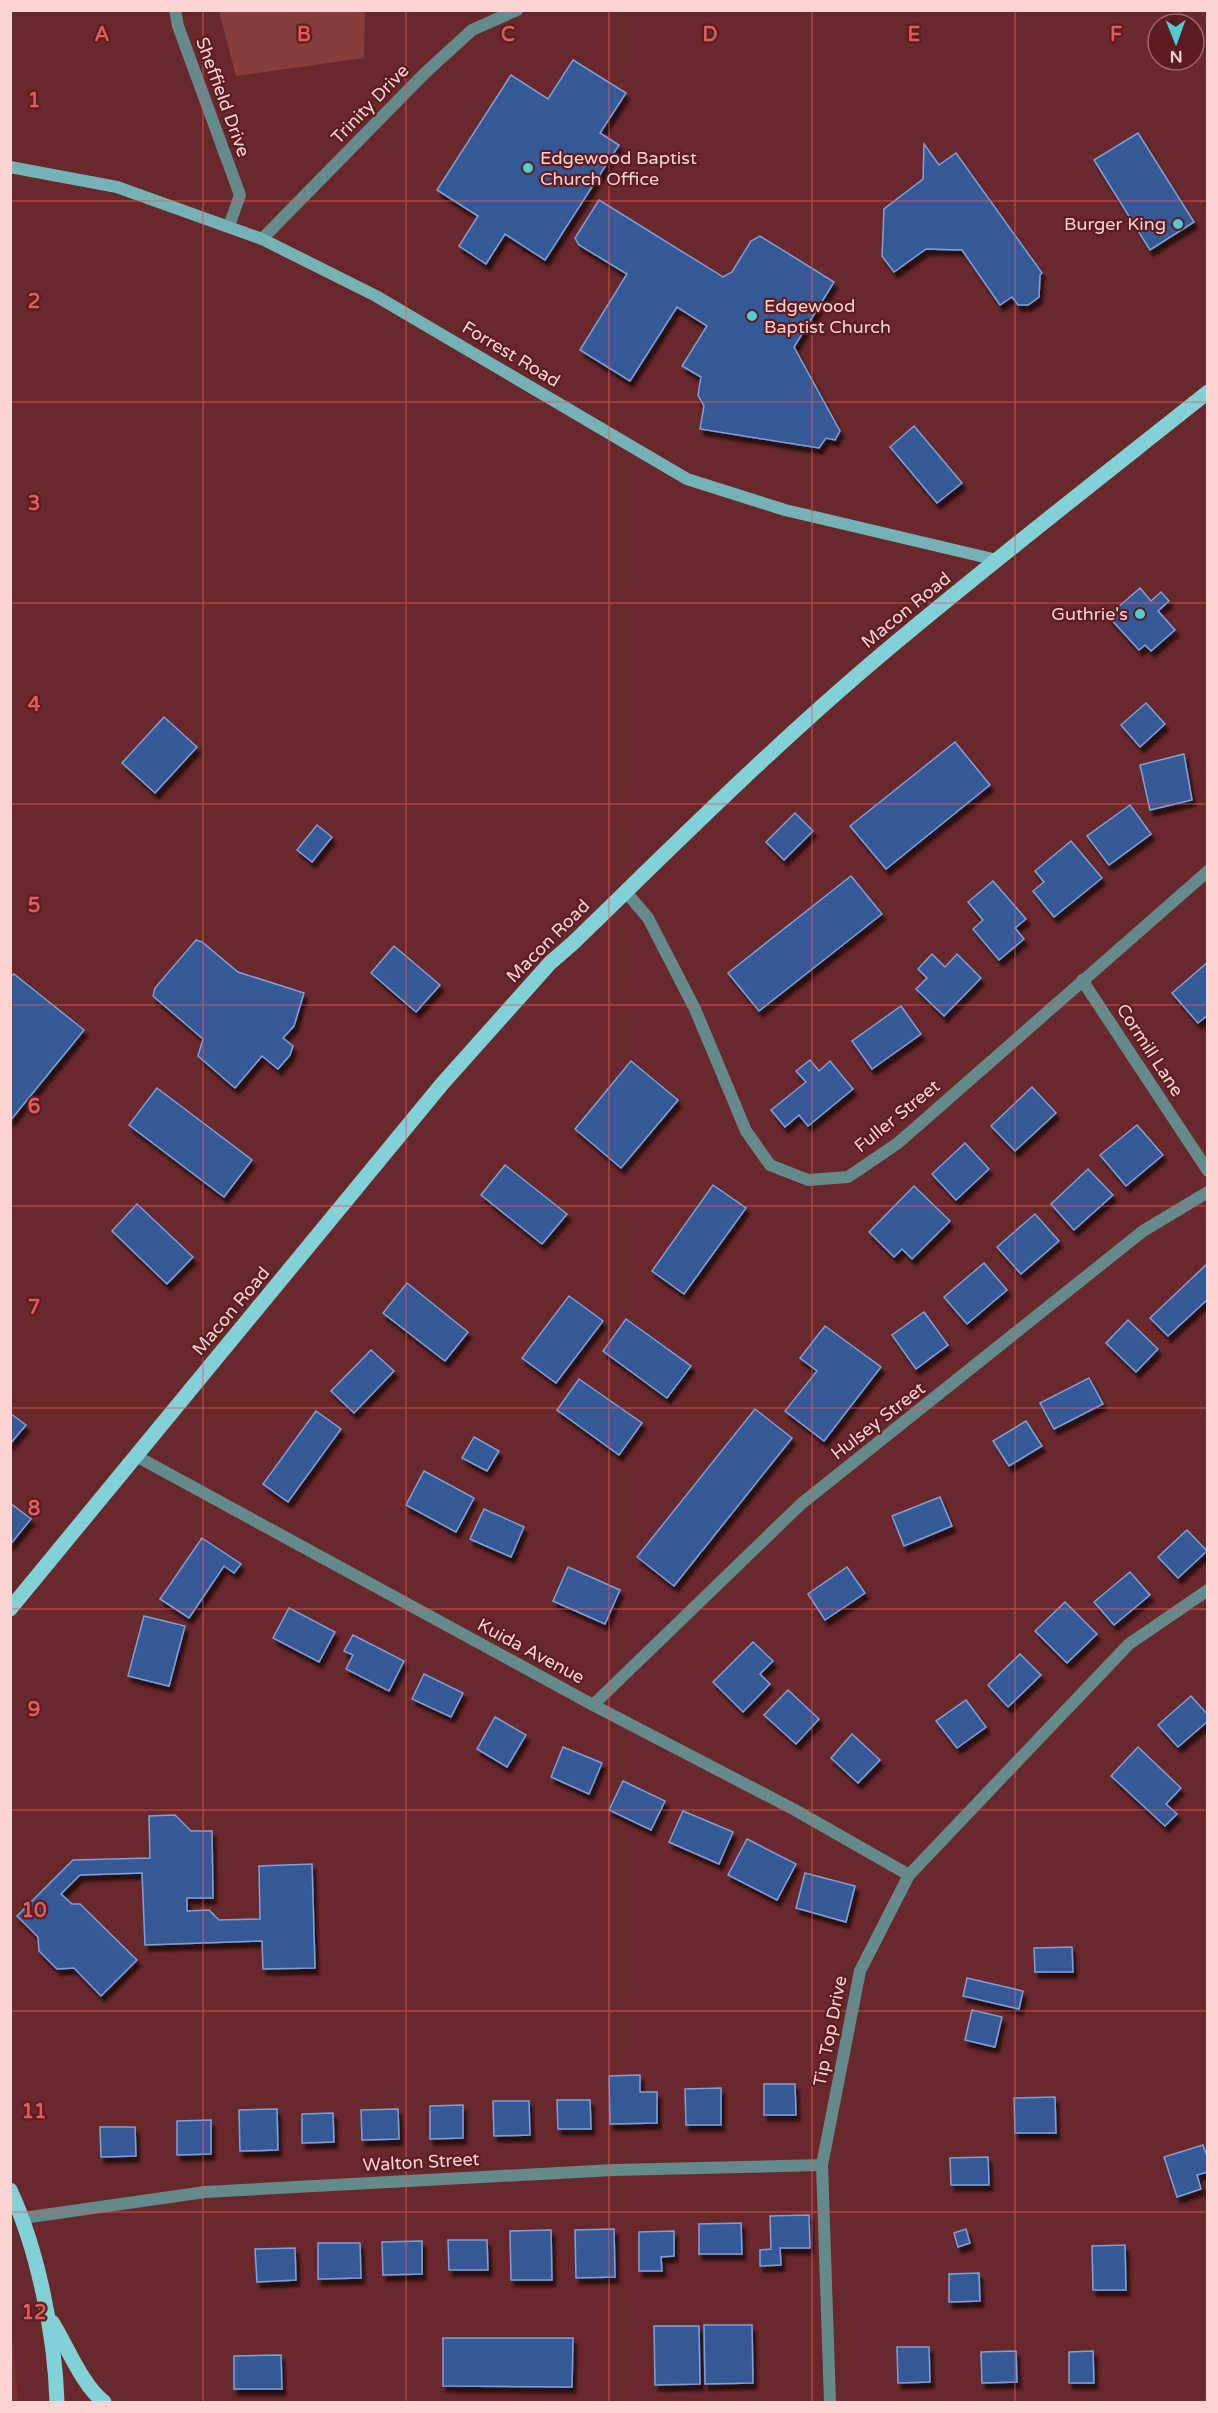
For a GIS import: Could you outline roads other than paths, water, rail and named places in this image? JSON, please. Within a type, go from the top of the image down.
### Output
[{"type":"main road","name":"Forrest Road","points":[[10,167],[117,187],[262,239],[376,296],[687,479],[785,510],[997,560]]},
{"type":"main road","name":"Macon Road","points":[[10,1609],[442,1084],[550,963],[760,762],[875,660],[1208,392]]},
{"type":"main road","points":[[10,2190],[23,2218],[48,2318],[56,2375],[57,2403]]},
{"type":"main road","points":[[48,2318],[97,2397],[104,2403]]},
{"type":"street","name":"Sheffield Drive","points":[[176,10],[178,26],[240,195],[229,226]]},
{"type":"street","name":"Trinity Drive","points":[[262,239],[425,73],[472,30],[517,10]]},
{"type":"street","name":"Fuller Street","points":[[626,892],[648,918],[695,1009],[746,1131],[770,1165],[808,1180],[848,1177],[898,1143],[1208,871]]},
{"type":"street","name":"Cormill Lane","points":[[1082,980],[1208,1171]]},
{"type":"street","name":"Hulsey Street","points":[[593,1705],[801,1504],[1143,1232],[1208,1192]]},
{"type":"street","name":"Kuida Avenue","points":[[136,1456],[593,1705],[795,1810],[909,1875]]},
{"type":"street","name":"Tip Top Drive","points":[[830,2403],[822,2164],[860,1971],[909,1875],[1129,1644],[1208,1590]]},
{"type":"street","name":"Walton Street","points":[[23,2218],[205,2192],[614,2170],[822,2164]]},
{"type":"place","name":"Edgewood Baptist Church Office","points":[[528,168]]},
{"type":"place","name":"Burger King","points":[[1178,224]]},
{"type":"place","name":"Edgewood Baptist Church","points":[[752,316]]},
{"type":"place","name":"Guthrie's","points":[[1140,614]]}]
